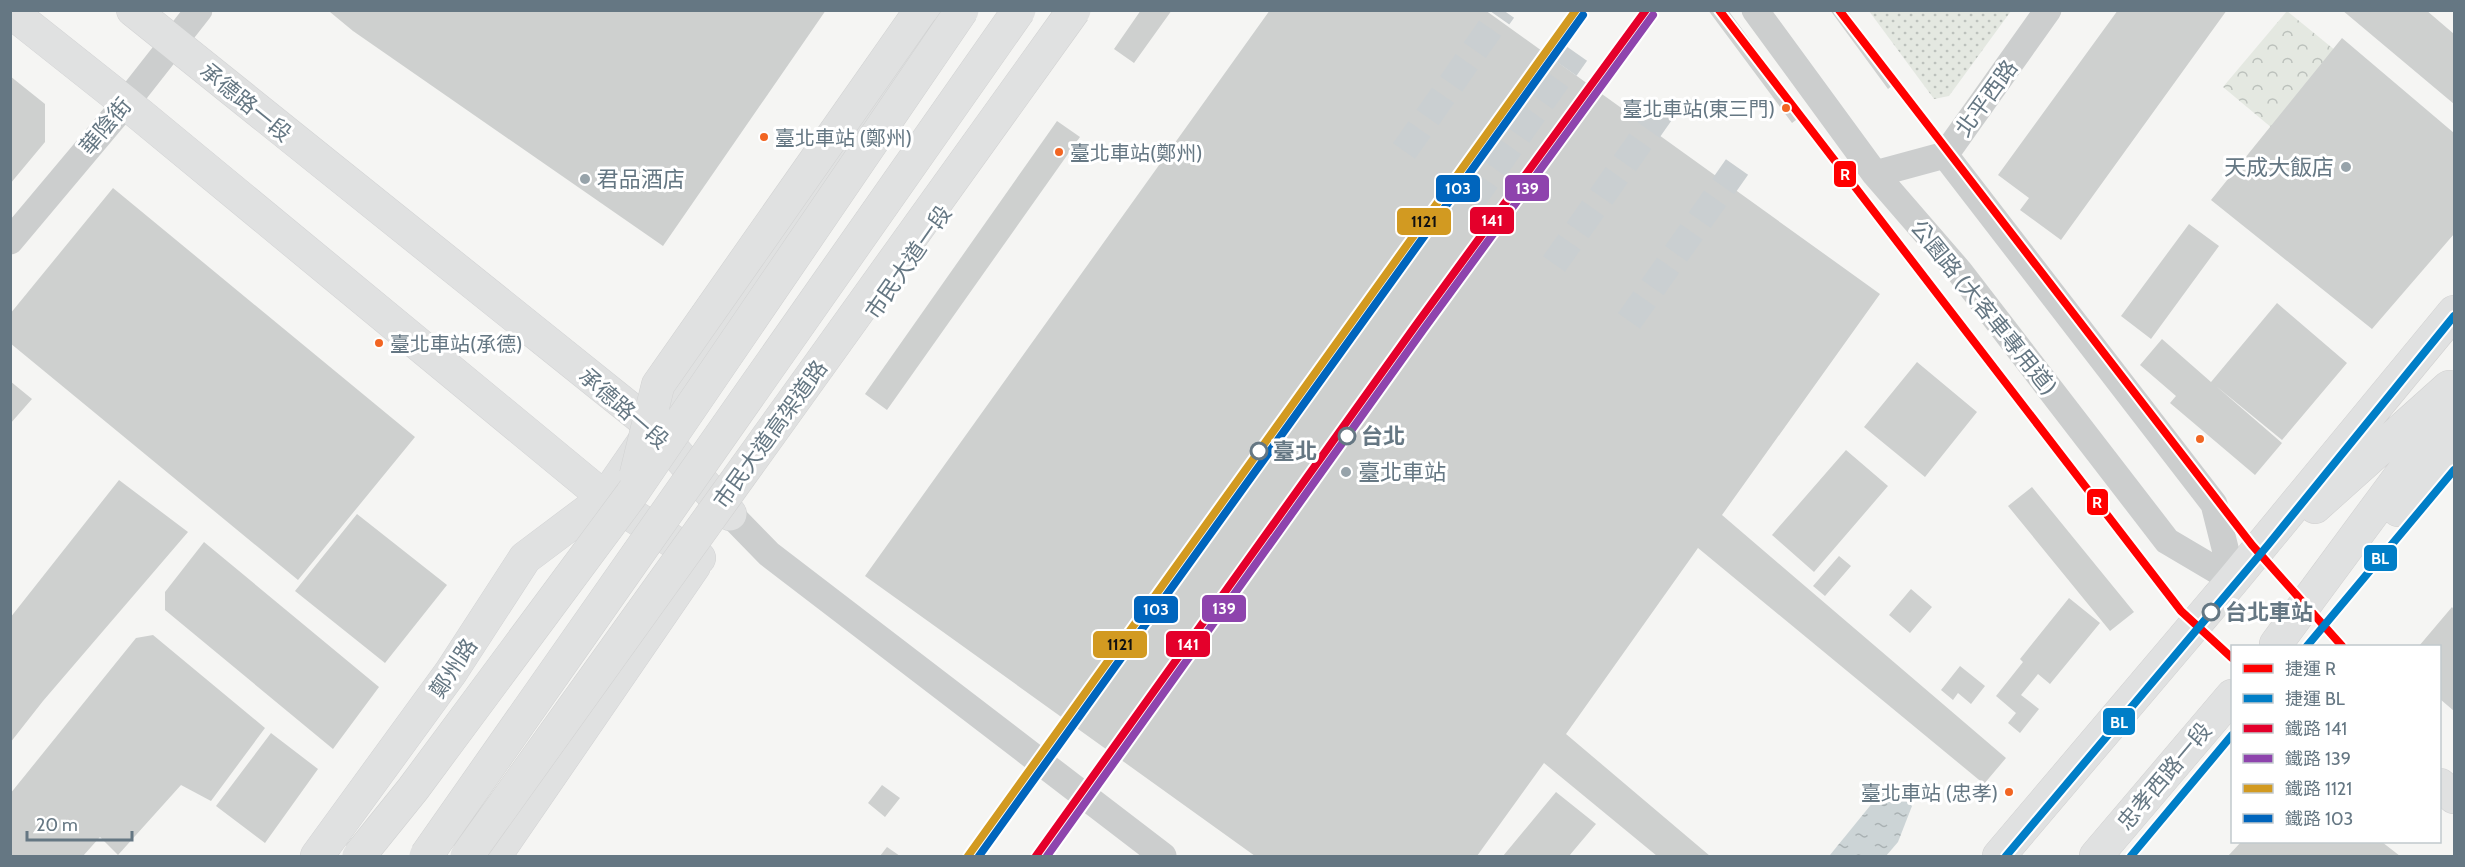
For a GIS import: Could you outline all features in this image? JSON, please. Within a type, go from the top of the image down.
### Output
[{"type":"main road","name":"承德路一段","points":[[133,10],[653,427],[730,514]]},
{"type":"main road","points":[[618,496],[658,385],[921,10]]},
{"type":"main road","points":[[618,496],[653,427],[942,10]]},
{"type":"main road","points":[[359,856],[413,789],[962,10]]},
{"type":"main road","points":[[426,856],[1018,10]]},
{"type":"main road","name":"市民大道高架道路","points":[[467,856],[1074,10]]},
{"type":"main road","name":"市民大道一段","points":[[730,514],[1086,10]]},
{"type":"main road","points":[[10,12],[699,558]]},
{"type":"main road","points":[[1999,856],[2233,580],[2454,312]]},
{"type":"main road","points":[[2233,580],[2454,382]]},
{"type":"main road","points":[[2275,645],[2454,403]]},
{"type":"main road","points":[[2275,645],[2454,448]]},
{"type":"main road","name":"鄭州路","points":[[317,856],[451,672],[525,558],[618,496]]},
{"type":"main road","points":[[495,856],[730,514]]},
{"type":"main road","name":"忠孝西路一段","points":[[2096,856],[2231,697]]},
{"type":"main road","points":[[2441,787],[2454,797]]},
{"type":"street","name":"華陰街","points":[[10,241],[126,103],[199,10]]},
{"type":"street","name":"公園路 (大客車專用道)","points":[[1755,10],[1875,174],[1959,271],[2167,541],[2233,580]]},
{"type":"street","name":"北平西路","points":[[1875,174],[1945,155],[2048,10]]},
{"type":"street","points":[[1945,155],[2214,504],[2233,580]]},
{"type":"street","name":"承德路一段","points":[[730,514],[769,554],[1163,856]]},
{"type":"green space","points":[[1869,11],[2011,11],[1949,96],[1934,99]]},
{"type":"green space","points":[[2287,11],[2336,51],[2272,128],[2223,87]]},
{"type":"water","points":[[1887,785],[1912,806],[1898,842],[1886,856],[1831,856],[1830,855]]},
{"type":"building","points":[[332,10],[826,10],[663,246],[353,31],[330,12]]},
{"type":"building","points":[[1141,10],[1172,10],[1134,63],[1114,49]]},
{"type":"building","name":"臺北車站","points":[[1270,10],[1485,10],[1880,294],[1722,515],[2006,758],[1984,784],[1698,548],[1566,734],[1710,856],[1657,856],[1544,763],[1477,856],[1255,856],[865,576]]},
{"type":"building","points":[[1708,10],[1728,10],[1804,114],[1792,123]]},
{"type":"building","points":[[1830,10],[1847,10],[1898,81],[1888,89]]},
{"type":"building","points":[[2118,10],[2227,10],[2061,240],[2020,210],[2029,198],[1998,175]]},
{"type":"building","points":[[2342,10],[2426,10],[2454,34],[2454,104]]},
{"type":"building","name":"天成大飯店","points":[[2342,38],[2454,133],[2454,234],[2372,329],[2211,200]]},
{"type":"building","points":[[10,76],[45,104],[45,142],[10,184]]},
{"type":"building","points":[[1057,121],[1080,137],[887,410],[865,394]]},
{"type":"building","points":[[113,188],[415,437],[298,580],[10,343],[10,314]]},
{"type":"building","points":[[2189,224],[2219,246],[2151,339],[2121,316]]},
{"type":"building","points":[[2277,303],[2347,363],[2282,440],[2216,386],[2282,443],[2255,475],[2170,403],[2176,396],[2140,365],[2162,339],[2211,382]]},
{"type":"building","points":[[1917,362],[1977,412],[1925,477],[1864,427]]},
{"type":"building","points":[[10,381],[32,399],[10,424]]},
{"type":"building","points":[[1846,450],[1888,486],[1814,572],[1772,535]]},
{"type":"building","points":[[119,480],[188,532],[43,701],[10,743],[10,618]]},
{"type":"building","points":[[2032,487],[2134,612],[2110,631],[2008,506]]},
{"type":"building","points":[[357,514],[447,585],[385,663],[295,591]]},
{"type":"building","points":[[204,542],[379,687],[333,749],[165,610],[165,592]]},
{"type":"building","points":[[1839,556],[1851,566],[1825,596],[1813,586]]},
{"type":"building","points":[[1911,589],[1932,607],[1910,633],[1889,615]]},
{"type":"building","points":[[2069,598],[2100,623],[2050,684],[2038,674],[2021,695],[2039,709],[2020,733],[2008,723],[2016,713],[1996,696],[2023,662],[2020,659]]},
{"type":"building","points":[[2452,607],[2454,610],[2454,711],[2441,700],[2441,645],[2420,645]]},
{"type":"building","points":[[153,635],[265,728],[211,801],[181,785],[118,855],[100,837],[83,856],[10,856],[10,794],[136,638]]},
{"type":"building","points":[[1960,666],[1985,686],[1971,704],[1958,693],[1953,700],[1941,690]]},
{"type":"building","points":[[271,733],[318,769],[265,843],[216,806]]},
{"type":"building","points":[[882,785],[900,798],[885,817],[868,803]]},
{"type":"building","points":[[1556,792],[1596,824],[1569,856],[1503,856]]},
{"type":"building","points":[[2240,843],[2383,843],[2400,856],[2228,856]]},
{"type":"building","points":[[887,847],[900,856],[880,856]]},
{"type":"tunnel","points":[[1404,151],[1503,10]]},
{"type":"tunnel","points":[[1471,202],[1576,53]]},
{"type":"tunnel","points":[[1554,264],[1661,112]]},
{"type":"tunnel","points":[[1629,321],[1737,167]]},
{"type":"metro line","name":"R","points":[[1719,10],[2181,611],[2231,657]]},
{"type":"metro line","name":"R","points":[[1839,10],[2252,545],[2341,645]]},
{"type":"metro line","name":"BL","points":[[2006,856],[2268,545],[2454,316]]},
{"type":"metro line","name":"BL","points":[[2308,645],[2454,470]]},
{"type":"metro line","name":"BL","points":[[2131,856],[2231,736]]},
{"type":"rail line","name":"1121","points":[[968,856],[1576,10]]},
{"type":"rail line","name":"141","points":[[1036,856],[1416,325],[1646,10]]},
{"type":"rail line","name":"103","points":[[979,856],[1583,15]]},
{"type":"rail line","name":"139","points":[[1047,856],[1423,330],[1653,15]]},
{"type":"place","name":"臺北車站(東三門)","points":[[1786,108]]},
{"type":"place","name":"臺北車站 (鄭州)","points":[[764,137]]},
{"type":"place","name":"臺北車站(鄭州)","points":[[1059,152]]},
{"type":"place","name":"天成大飯店","points":[[2346,167]]},
{"type":"place","name":"君品酒店","points":[[585,179]]},
{"type":"place","name":"臺北車站(承德)","points":[[379,343]]},
{"type":"place","name":"台北","points":[[1347,436]]},
{"type":"place","name":"臺北","points":[[1259,451]]},
{"type":"place","name":"臺北車站","points":[[1346,472]]},
{"type":"place","name":"台北車站","points":[[2211,612]]},
{"type":"place","name":"臺北車站 (忠孝)","points":[[2009,792]]}]
